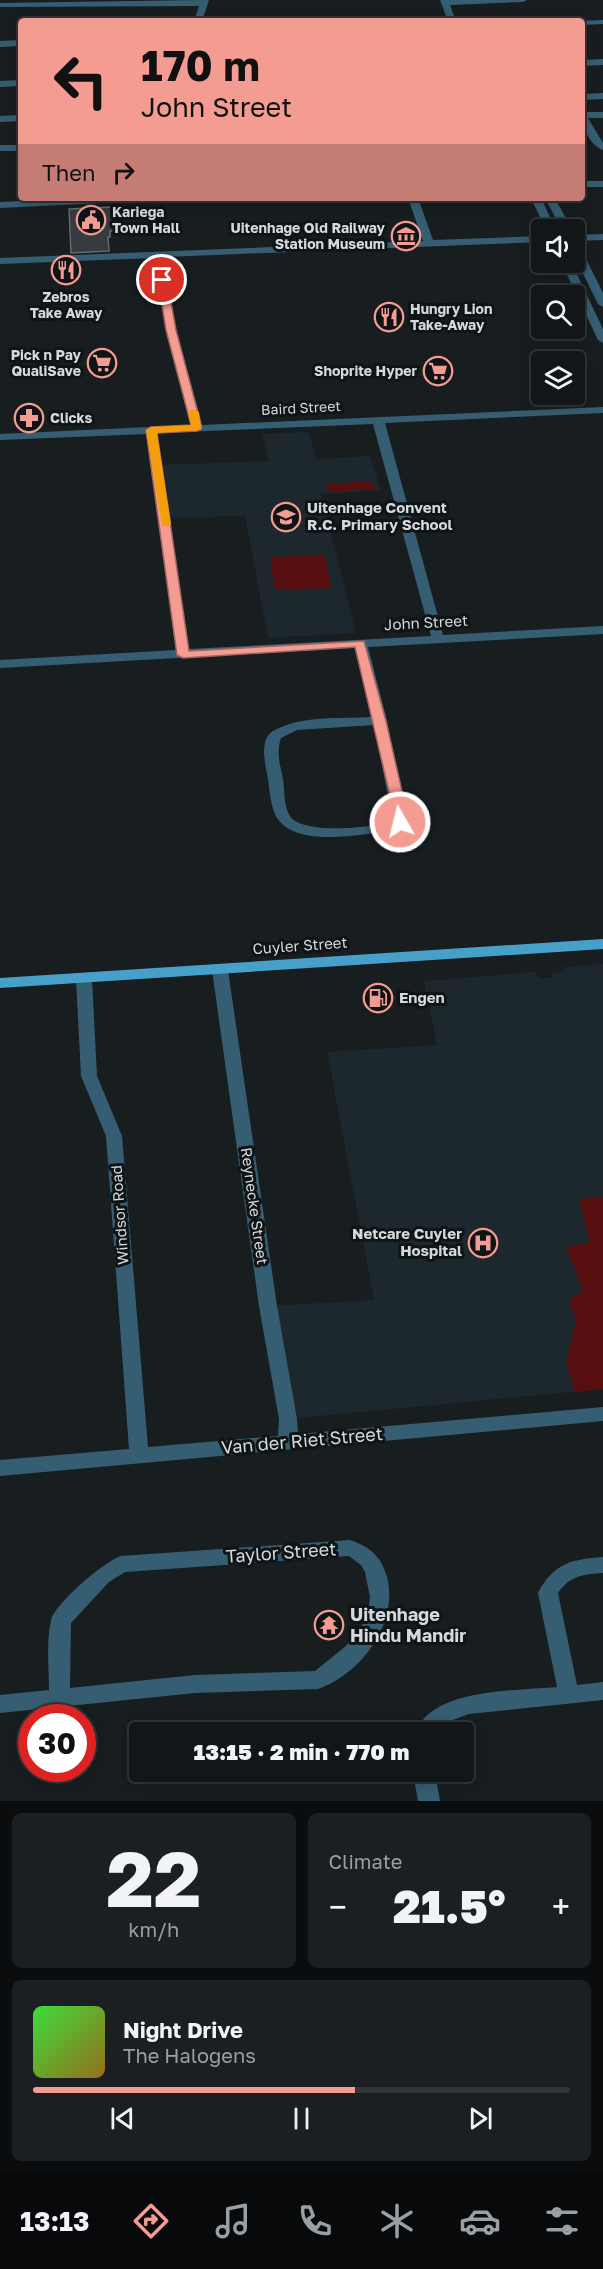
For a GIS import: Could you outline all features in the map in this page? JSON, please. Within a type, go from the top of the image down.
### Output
[{"type":"main road","name":"Cuyler Street","points":[[0,983],[603,944]]},
{"type":"street","points":[[451,18],[445,1],[523,0]]},
{"type":"street","points":[[0,5],[204,2],[199,18]]},
{"type":"street","points":[[585,23],[603,22]]},
{"type":"street","points":[[0,44],[18,43]]},
{"type":"street","points":[[585,63],[603,62]]},
{"type":"street","points":[[0,84],[18,83]]},
{"type":"street","points":[[585,97],[603,96]]},
{"type":"street","points":[[585,115],[603,115]]},
{"type":"street","points":[[0,118],[18,118]]},
{"type":"street","points":[[585,120],[598,144],[603,147]]},
{"type":"street","points":[[0,148],[18,148]]},
{"type":"street","points":[[585,184],[603,184]]},
{"type":"street","points":[[0,205],[94,201]]},
{"type":"street","points":[[414,201],[429,243]]},
{"type":"street","points":[[537,201],[546,219]]},
{"type":"street","points":[[552,201],[561,219]]},
{"type":"street","points":[[585,238],[603,237]]},
{"type":"street","points":[[0,261],[531,239]]},
{"type":"street","points":[[158,253],[171,330],[197,428]]},
{"type":"street","points":[[585,266],[603,304]]},
{"type":"street","points":[[571,273],[603,340]]},
{"type":"street","name":"Baird Street","points":[[0,436],[603,410]]},
{"type":"street","points":[[378,420],[438,639]]},
{"type":"street","points":[[151,430],[183,655]]},
{"type":"street","name":"John Street","points":[[0,664],[603,630]]},
{"type":"street","points":[[360,644],[380,721],[400,813],[398,824],[315,832],[299,830],[289,824],[281,813],[272,761],[270,746],[275,735],[294,726],[380,721]]},
{"type":"street","name":"Reynecke Street","points":[[220,970],[267,1295],[288,1419],[288,1442]]},
{"type":"street","name":"Windsor Road","points":[[84,979],[89,1076],[114,1136],[139,1456]]},
{"type":"street","name":"Van der Riet Street","points":[[0,1468],[603,1414]]},
{"type":"street","name":"Taylor Street","points":[[0,1704],[58,1699],[195,1684],[318,1680],[335,1670],[345,1660],[369,1632],[378,1615],[380,1593],[372,1564],[360,1551],[350,1548],[121,1564],[102,1576],[62,1620],[58,1699]]},
{"type":"street","points":[[569,1695],[548,1593],[553,1582],[567,1571],[580,1566],[603,1565]]},
{"type":"street","points":[[432,1722],[442,1715],[468,1705],[603,1691]]},
{"type":"street","points":[[426,1782],[429,1801]]},
{"type":"shaded area","name":"Uitenhage Convent R.C. Primary School","points":[[309,432],[316,459],[370,456],[381,490],[321,494],[356,633],[268,638],[245,516],[165,518],[156,465],[269,461],[262,434]]},
{"type":"shaded area","points":[[372,481],[375,489],[330,492],[327,484]]},
{"type":"shaded area","points":[[325,555],[331,588],[275,590],[270,557]]},
{"type":"shaded area","name":"Netcare Cuyler Hospital","points":[[603,964],[603,1389],[288,1419],[268,1306],[374,1300],[327,1052],[437,1045],[424,981],[535,972],[539,978],[553,978],[552,973],[564,972],[564,967]]},
{"type":"shaded area","points":[[603,1197],[603,1389],[575,1392],[566,1362],[576,1322],[569,1300],[583,1290],[566,1247],[590,1242],[579,1199]]},
{"type":"building","name":"Kariega Town Hall","points":[[113,207],[115,231],[110,231],[110,237],[108,237],[109,251],[71,253],[69,209]]},
{"type":"slow traffic","points":[[166,524],[151,430],[197,428],[193,412]]},
{"type":"place","name":"Kariega Town Hall","points":[[91,220]]},
{"type":"place","name":"Uitenhage Old Railway Station Museum","points":[[406,236]]},
{"type":"place","name":"Zebros Take Away","points":[[66,270]]},
{"type":"place","name":"Hungry Lion Take-Away","points":[[389,317]]},
{"type":"place","name":"Pick n Pay QualiSave","points":[[102,363]]},
{"type":"place","name":"Shoprite Hyper","points":[[438,371]]},
{"type":"place","name":"Clicks","points":[[29,418]]},
{"type":"place","name":"Uitenhage Convent R.C. Primary School","points":[[286,517]]},
{"type":"place","name":"Engen","points":[[378,998]]},
{"type":"place","name":"Netcare Cuyler Hospital","points":[[483,1243]]},
{"type":"place","name":"Uitenhage Hindu Mandir","points":[[329,1625]]},
{"type":"route","points":[[162,280],[171,330],[197,428],[151,430],[183,655],[360,644],[380,721],[400,822]]}]
